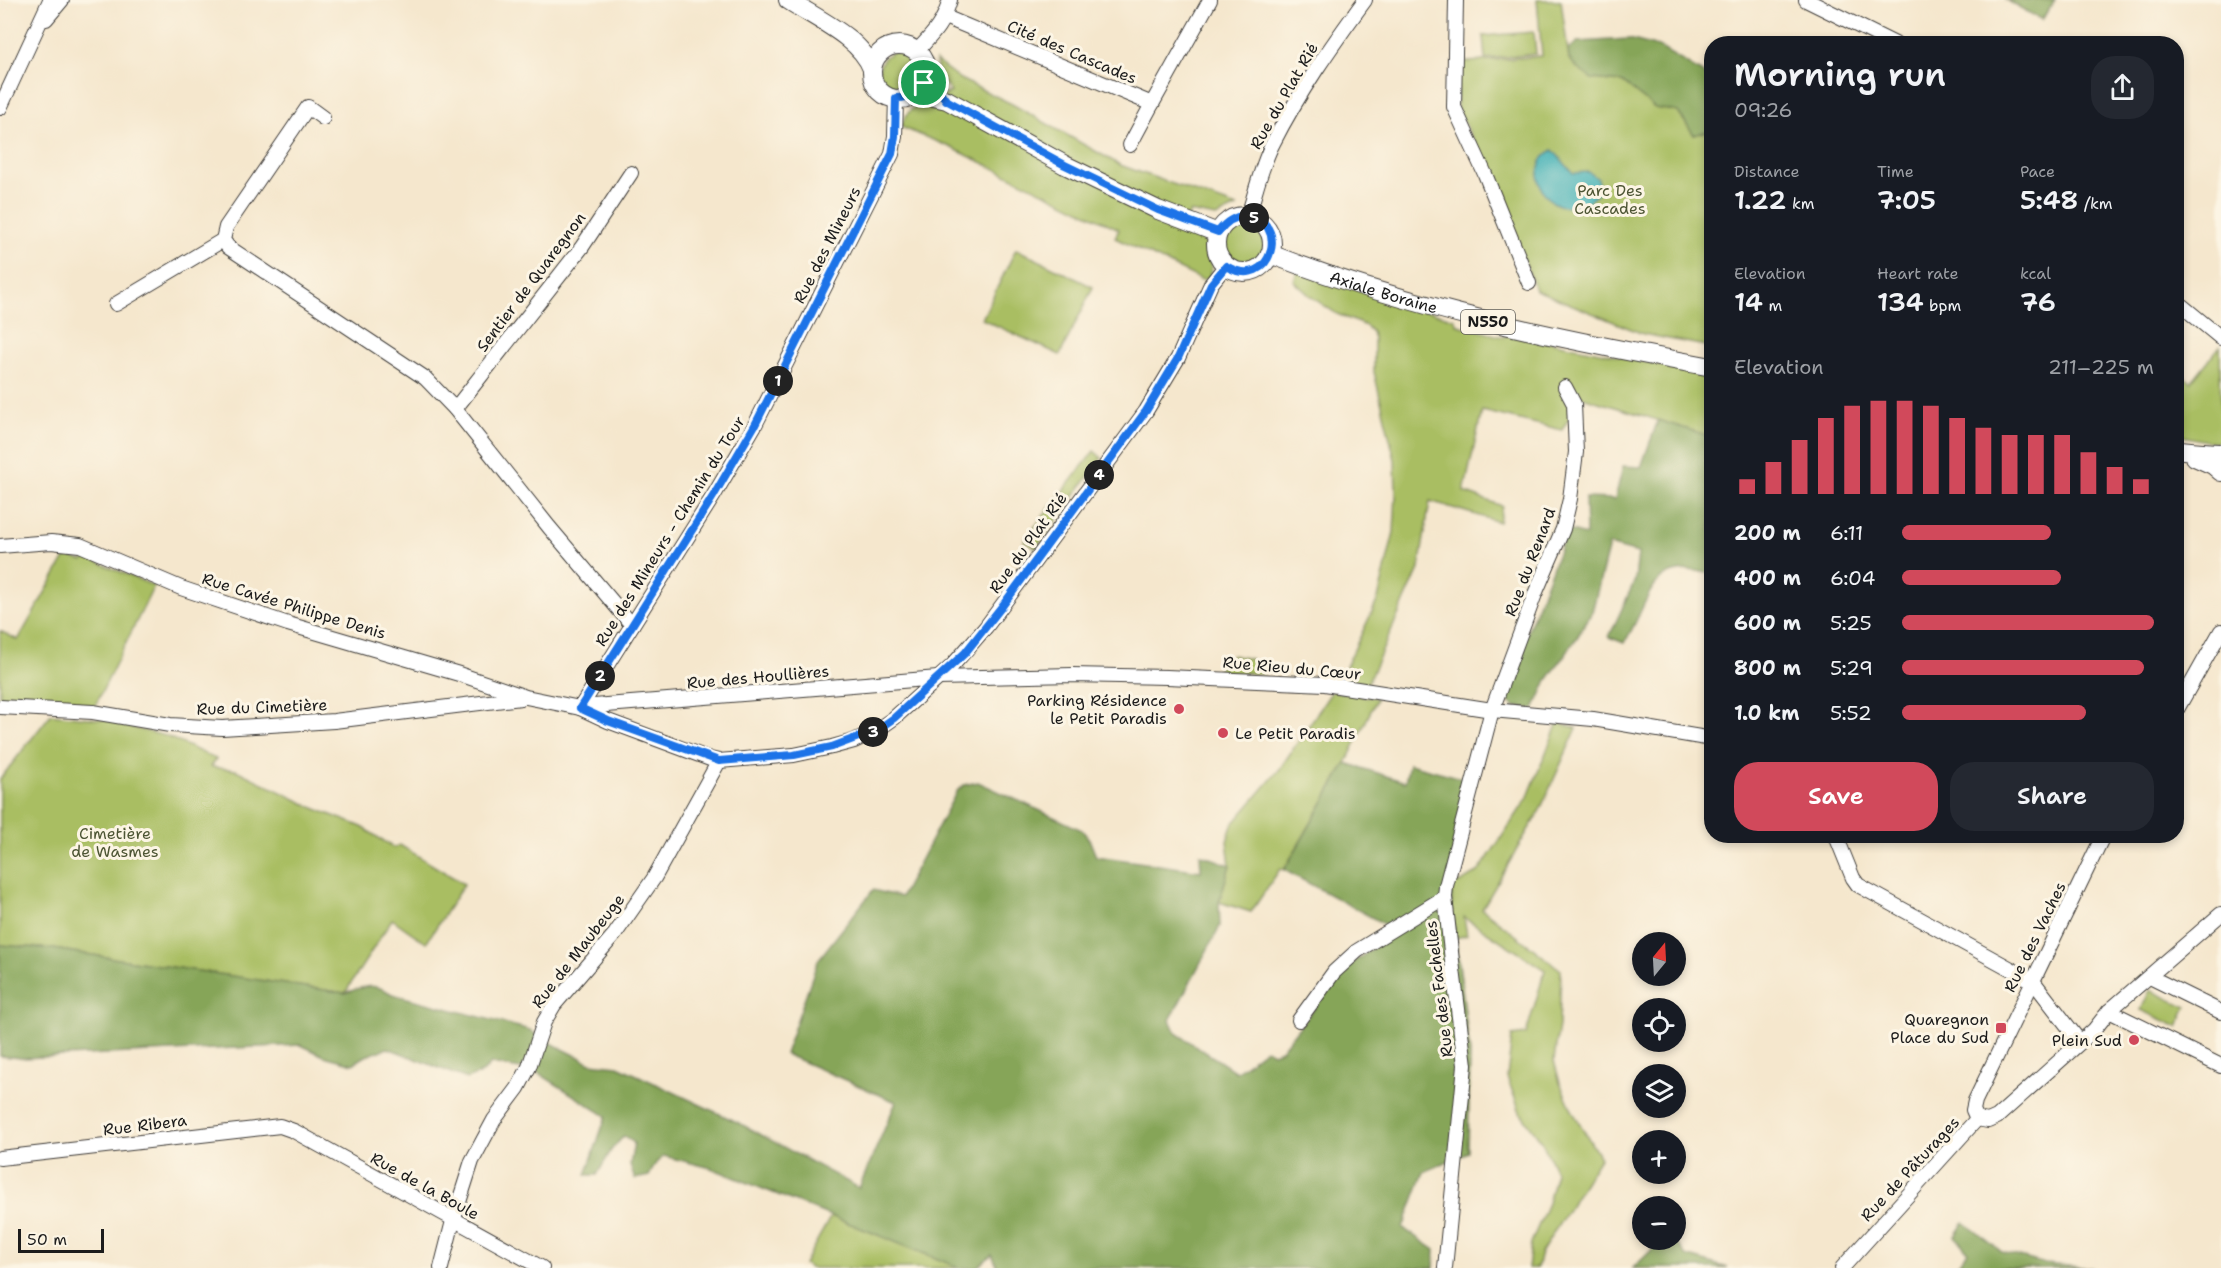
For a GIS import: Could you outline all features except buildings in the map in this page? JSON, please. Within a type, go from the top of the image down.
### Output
[{"type":"main road","points":[[788,0],[857,45],[869,60],[875,83],[887,96],[925,95],[946,100],[1065,165],[1158,210],[1218,232]]},
{"type":"main road","points":[[857,45],[903,45],[917,51],[926,65],[927,74],[924,83],[904,97]]},
{"type":"main road","points":[[872,69],[878,55],[889,46]]},
{"type":"main road","points":[[927,74],[946,100]]},
{"type":"main road","points":[[1248,216],[1257,219],[1269,230],[1272,246],[1270,255],[1259,268],[1251,271],[1234,270],[1226,266],[1217,250],[1218,232],[1228,221],[1248,216]]},
{"type":"main road","name":"Axiale Boraine","points":[[1270,255],[1387,294],[1500,325],[1625,352],[1704,366]]},
{"type":"main road","points":[[2184,451],[2221,453]]},
{"type":"main road","points":[[2184,451],[2213,465],[2221,472]]},
{"type":"street","points":[[0,108],[50,0]]},
{"type":"street","points":[[36,32],[62,0]]},
{"type":"street","points":[[917,51],[937,30],[945,17],[950,0]]},
{"type":"street","points":[[1130,145],[1210,0]]},
{"type":"street","name":"Rue du Plat Rié","points":[[1248,216],[1256,185],[1273,143],[1328,51],[1365,0]]},
{"type":"street","points":[[1456,0],[1454,107],[1485,174],[1529,283]]},
{"type":"street","points":[[1806,0],[1879,36]]},
{"type":"street","name":"Cité des Cascades","points":[[945,17],[1152,104]]},
{"type":"street","name":"Rue des Mineurs","points":[[768,401],[892,154],[904,97]]},
{"type":"street","points":[[226,244],[226,227],[308,107],[323,118]]},
{"type":"street","name":"Sentier de Quaregnon","points":[[455,409],[582,247],[631,173]]},
{"type":"street","points":[[116,304],[226,244]]},
{"type":"street","points":[[226,244],[425,378],[455,409],[632,626]]},
{"type":"street","name":"Rue du Plat Rié","points":[[719,761],[794,755],[854,741],[877,730],[894,718],[965,653],[1146,411],[1173,368],[1211,284],[1226,266]]},
{"type":"street","points":[[2184,308],[2221,338]]},
{"type":"street","name":"Rue du Renard","points":[[1492,711],[1535,594],[1563,529],[1570,499],[1576,452],[1575,404],[1565,387]]},
{"type":"street","name":"Rue des Mineurs - Chemin du Tour","points":[[580,708],[714,495],[768,401]]},
{"type":"street","name":"Rue Cavée Philippe Denis","points":[[0,546],[51,542],[80,545],[181,588],[288,624],[459,674],[526,697],[580,708]]},
{"type":"street","points":[[2184,697],[2221,631]]},
{"type":"street","name":"Rue Rieu du Cœur","points":[[938,678],[1108,675],[1316,683],[1492,711],[1593,720],[1704,738]]},
{"type":"street","name":"Rue des Houllières","points":[[580,708],[938,678]]},
{"type":"street","name":"Rue du Cimetière","points":[[0,707],[93,712],[170,725],[222,728],[334,722],[526,697]]},
{"type":"street","points":[[580,708],[608,721],[719,761]]},
{"type":"street","name":"Rue des Fachelles","points":[[1445,1268],[1465,1065],[1445,897],[1492,711]]},
{"type":"street","name":"Rue de Maubeuge","points":[[441,1268],[472,1161],[494,1120],[518,1088],[529,1067],[544,1022],[554,1005],[615,934],[654,878],[719,761]]},
{"type":"street","points":[[1839,843],[1852,878],[1858,885],[2033,981],[2080,1042]]},
{"type":"street","name":"Rue des Vaches","points":[[1977,1119],[1973,1110],[1975,1101],[2100,843]]},
{"type":"street","points":[[1299,1020],[1334,972],[1357,951],[1445,897]]},
{"type":"street","name":"Rue de Pâturages","points":[[1842,1268],[1977,1119],[1984,1122],[1994,1119],[2094,1030],[2109,1011],[2221,914]]},
{"type":"street","points":[[2150,977],[2221,1012]]},
{"type":"street","points":[[2109,1011],[2221,1066]]},
{"type":"street","name":"Rue Ribera","points":[[0,1158],[280,1126],[294,1131]]},
{"type":"street","name":"Rue de la Boule","points":[[294,1131],[453,1221],[542,1268]]},
{"type":"green space","name":"Parc Des Cascades","points":[[1537,0],[1561,0],[1569,59],[1592,79],[1622,82],[1655,108],[1678,111],[1694,135],[1704,132],[1704,346],[1643,334],[1536,290],[1489,171],[1457,108],[1457,63],[1542,56]]},
{"type":"green space","points":[[2006,0],[2055,0],[2042,20]]},
{"type":"green space","points":[[1534,32],[1536,54],[1485,59],[1483,36]]},
{"type":"green space","points":[[1629,39],[1659,47],[1701,72],[1704,74],[1704,132],[1694,135],[1678,112],[1655,108],[1622,82],[1592,79],[1569,59],[1568,50],[1577,42]]},
{"type":"green space","points":[[900,51],[915,57],[921,72],[915,87],[900,93],[885,87],[879,72],[885,57]]},
{"type":"green space","points":[[936,61],[960,79],[1012,104],[1120,165],[1237,207],[1216,217],[1190,212],[1183,229],[1198,237],[1208,247],[1212,260],[1209,278],[1202,280],[1115,238],[1119,229],[950,147],[901,127],[904,119],[914,107],[951,92],[938,76]]},
{"type":"green space","points":[[1244,223],[1252,224],[1259,229],[1264,236],[1264,252],[1259,259],[1252,264],[1244,265],[1236,264],[1229,259],[1224,252],[1223,244],[1224,236],[1229,229],[1236,224]]},
{"type":"green space","points":[[1016,249],[1093,287],[1060,355],[982,319]]},
{"type":"green space","points":[[1298,270],[1454,319],[1458,325],[1503,337],[1512,334],[1704,374],[1704,434],[1582,397],[1562,430],[1482,411],[1464,492],[1502,506],[1499,522],[1430,501],[1419,569],[1367,684],[1346,681],[1345,669],[1378,599],[1394,532],[1395,460],[1374,372],[1372,332],[1366,326],[1337,314],[1310,296],[1294,281]]},
{"type":"green space","points":[[2220,346],[2221,442],[2184,436],[2184,376],[2191,382]]},
{"type":"green space","points":[[1658,420],[1704,434],[1704,573],[1690,570],[1674,572],[1662,577],[1647,599],[1624,643],[1609,637],[1635,580],[1638,553],[1609,545],[1592,612],[1547,680],[1534,709],[1516,707],[1507,701],[1506,687],[1567,530],[1586,535],[1585,498],[1615,499],[1623,466],[1641,467]]},
{"type":"green space","points":[[1094,451],[1102,458],[1036,548],[1024,541]]},
{"type":"green space","points":[[66,556],[83,561],[86,557],[154,586],[95,706],[0,699],[0,631],[18,640]]},
{"type":"green space","points":[[1231,655],[1251,659],[1264,671],[1264,674],[1219,672]]},
{"type":"green space","points":[[1332,691],[1377,698],[1346,763],[1284,870],[1280,869],[1251,912],[1219,902],[1230,865],[1227,841],[1232,825],[1279,770]]},
{"type":"green space","name":"Cimetière de Wasmes","points":[[51,714],[109,720],[166,736],[216,759],[211,767],[236,770],[316,809],[362,827],[394,848],[400,845],[464,884],[426,943],[392,919],[345,993],[53,949],[0,945],[0,779]]},
{"type":"green space","points":[[1558,723],[1577,728],[1540,810],[1482,909],[1561,970],[1559,1025],[1554,1061],[1560,1083],[1573,1112],[1600,1158],[1541,1253],[1537,1268],[1528,1268],[1531,1243],[1548,1203],[1556,1172],[1542,1142],[1520,1112],[1507,1077],[1512,1036],[1526,1034],[1545,970],[1464,917],[1467,935],[1452,939],[1452,879],[1460,883],[1479,871],[1527,799]]},
{"type":"green space","points":[[1346,763],[1405,782],[1409,764],[1470,780],[1452,879],[1451,898],[1470,1053],[1468,1152],[1424,1172],[1403,1228],[1435,1250],[1434,1268],[998,1268],[992,1255],[976,1268],[960,1268],[711,1168],[664,1156],[656,1163],[649,1176],[635,1179],[630,1165],[634,1143],[624,1136],[612,1149],[597,1175],[586,1175],[606,1116],[529,1067],[520,1069],[491,1064],[483,1072],[467,1079],[388,1048],[366,1056],[353,1064],[324,1056],[301,1045],[22,1058],[0,1056],[0,945],[53,949],[345,993],[364,987],[374,987],[392,994],[530,1030],[539,1037],[591,1063],[618,1066],[739,1123],[859,1188],[896,1102],[785,1054],[818,960],[873,890],[901,897],[957,791],[964,785],[978,782],[1082,830],[1089,839],[1096,856],[1201,871],[1200,854],[1230,865],[1219,902],[1220,926],[1170,1020],[1176,1033],[1236,1072],[1266,1049],[1273,1053],[1281,1050],[1348,966],[1397,931],[1284,870]]},
{"type":"green space","points":[[2150,990],[2187,1007],[2178,1027],[2141,1010]]},
{"type":"green space","points":[[831,1216],[960,1268],[810,1268],[804,1264]]},
{"type":"green space","points":[[1964,1222],[2002,1252],[2045,1264],[2093,1268],[1955,1268],[1968,1252],[1955,1236]]},
{"type":"green space","points":[[1652,1250],[1682,1250],[1686,1256],[1728,1268],[1633,1268]]},
{"type":"water","points":[[1553,150],[1573,173],[1589,172],[1598,179],[1599,193],[1582,204],[1567,207],[1554,203],[1545,194],[1539,182],[1538,170],[1543,158]]},
{"type":"place","name":"Parking Résidence le Petit Paradis","points":[[1179,709]]},
{"type":"place","name":"Le Petit Paradis","points":[[1223,733]]},
{"type":"place","name":"Quaregnon Place du Sud","points":[[2001,1028]]},
{"type":"place","name":"Plein Sud","points":[[2134,1040]]},
{"type":"route","points":[[927,74],[932,84],[946,100],[1065,165],[1158,210],[1218,232],[1222,226],[1234,218],[1248,216],[1257,219],[1269,230],[1272,238],[1270,255],[1259,268],[1251,271],[1242,272],[1226,266],[1211,284],[1178,358],[1146,411],[1003,605],[952,666],[894,718],[877,730],[854,741],[794,755],[719,761],[608,721],[580,708],[714,495],[768,401],[892,154],[896,98],[913,95],[924,83],[927,74]]}]
